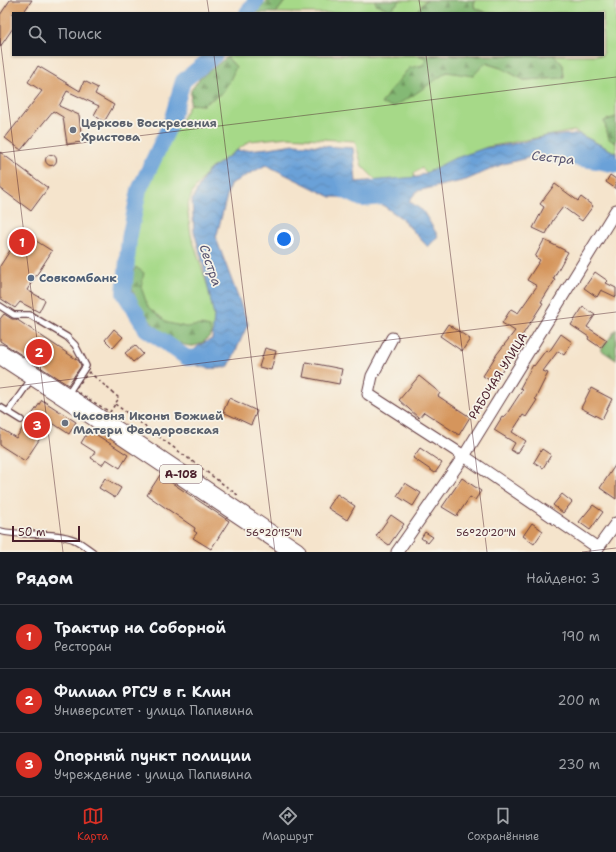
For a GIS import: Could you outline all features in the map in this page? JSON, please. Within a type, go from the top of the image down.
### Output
[{"type":"highway","name":"А-108","points":[[0,354],[296,552]]},
{"type":"street","name":"РАБОЧАЯ УЛИЦА","points":[[397,552],[464,456],[616,210]]},
{"type":"street","points":[[392,338],[372,376],[368,394],[464,456],[597,550],[616,523]]},
{"type":"lane","points":[[0,306],[14,315],[30,315],[72,341],[86,366],[66,397]]},
{"type":"lane","points":[[8,412],[33,376]]},
{"type":"lane","points":[[0,407],[20,420]]},
{"type":"lane","points":[[0,531],[18,534],[65,537],[74,540],[93,552]]},
{"type":"path","points":[[89,372],[119,398],[115,404],[110,412],[74,390],[89,372]]},
{"type":"path","points":[[115,404],[238,494],[242,499]]},
{"type":"green space","points":[[268,0],[286,0],[277,12],[257,12]]},
{"type":"green space","points":[[286,0],[375,0],[376,4],[390,9],[401,0],[426,0],[416,12],[277,12]]},
{"type":"green space","points":[[375,0],[401,0],[390,10],[376,4]]},
{"type":"green space","points":[[426,0],[474,0],[474,7],[485,12],[416,12]]},
{"type":"green space","points":[[474,0],[616,0],[616,117],[604,121],[609,138],[616,143],[616,153],[574,131],[487,147],[455,160],[428,174],[422,168],[414,173],[416,183],[379,183],[362,166],[355,141],[288,137],[250,141],[210,169],[193,191],[187,207],[191,235],[208,287],[214,314],[215,327],[211,335],[204,342],[193,346],[177,343],[157,328],[144,313],[134,297],[130,280],[130,266],[136,222],[145,187],[190,104],[203,105],[223,92],[236,67],[228,56],[421,56],[428,58],[423,65],[431,82],[447,72],[458,73],[485,63],[501,68],[524,80],[564,78],[563,65],[555,56],[604,56],[604,12],[485,12],[474,7]]},
{"type":"green space","points":[[421,56],[555,56],[563,65],[564,78],[524,80],[501,68],[485,63],[473,76],[447,72],[393,107],[381,104],[409,68],[423,65],[427,58]]},
{"type":"green space","points":[[227,57],[236,67],[223,92],[203,105],[190,104],[191,90],[200,78]]},
{"type":"green space","points":[[616,117],[616,143],[609,139],[604,121]]},
{"type":"green space","points":[[136,267],[144,273],[141,287],[148,307],[168,323],[186,327],[201,325],[210,327],[211,335],[201,343],[193,346],[183,345],[162,333],[144,313],[133,291],[131,279]]},
{"type":"green space","points":[[616,329],[616,360],[601,350]]},
{"type":"water","points":[[579,134],[616,153],[616,170],[591,158],[535,156],[503,164],[466,180],[417,191],[409,201],[423,211],[438,236],[428,247],[400,217],[372,198],[331,197],[266,165],[230,184],[216,238],[248,324],[229,366],[221,368],[204,367],[196,365],[193,360],[194,351],[196,348],[212,339],[214,316],[203,264],[194,231],[192,200],[207,172],[236,151],[294,144],[353,148],[356,182],[418,177],[453,159],[485,148],[519,143],[547,136]]},
{"type":"building","points":[[10,0],[32,0],[24,12],[12,12],[12,29],[0,47],[0,15]]},
{"type":"building","points":[[38,66],[80,91],[84,81],[98,88],[95,94],[114,105],[104,122],[94,115],[99,106],[67,91],[59,106],[79,115],[82,142],[67,144],[63,117],[53,111],[21,150],[5,138],[42,91],[28,82]]},
{"type":"building","points":[[0,152],[48,188],[31,211],[0,188]]},
{"type":"building","points":[[51,154],[55,156],[57,160],[55,164],[51,166],[47,164],[45,160],[47,156]]},
{"type":"building","points":[[610,175],[616,179],[616,189],[606,182]]},
{"type":"building","points":[[555,184],[578,201],[581,197],[593,206],[582,221],[563,207],[553,220],[546,234],[533,228],[544,207],[540,204]]},
{"type":"building","points":[[22,232],[52,251],[27,290],[45,300],[39,312],[20,302],[15,308],[0,298],[0,266]]},
{"type":"building","points":[[544,240],[568,252],[553,279],[555,280],[541,302],[543,303],[518,342],[519,343],[506,360],[508,361],[494,383],[483,376],[497,354],[515,331],[502,323],[511,309],[518,313],[537,286],[527,280],[540,260],[535,257]]},
{"type":"building","points":[[595,272],[608,281],[606,283],[616,288],[616,297],[601,290],[597,297],[584,288]]},
{"type":"building","points":[[583,307],[595,315],[587,327],[607,340],[601,348],[588,339],[589,337],[571,325]]},
{"type":"building","points":[[4,314],[12,319],[16,319],[79,361],[81,366],[68,385],[0,341],[0,319]]},
{"type":"building","points":[[448,324],[470,339],[462,351],[440,336]]},
{"type":"building","points":[[114,329],[123,337],[113,348],[105,340]]},
{"type":"building","points":[[561,334],[572,342],[564,355],[558,351],[543,371],[548,373],[535,399],[537,400],[526,417],[523,415],[512,432],[526,441],[517,454],[511,450],[515,443],[494,430],[502,417],[504,418],[523,389],[520,388],[533,365],[534,366],[546,350],[549,352]]},
{"type":"building","points":[[135,345],[143,354],[133,362],[125,353]]},
{"type":"building","points":[[265,348],[276,351],[271,370],[259,367]]},
{"type":"building","points":[[306,362],[342,369],[339,384],[303,377]]},
{"type":"building","points":[[419,376],[440,393],[438,396],[470,417],[459,435],[424,412],[419,418],[399,400]]},
{"type":"building","points":[[591,388],[612,399],[602,419],[581,408]]},
{"type":"building","points":[[229,398],[257,411],[251,425],[223,412]]},
{"type":"building","points":[[42,400],[76,422],[69,434],[51,422],[25,461],[0,445],[0,428],[16,438]]},
{"type":"building","points":[[89,430],[128,455],[120,468],[106,459],[102,465],[91,458],[95,452],[81,443]]},
{"type":"building","points":[[420,448],[442,463],[435,473],[413,458]]},
{"type":"building","points":[[542,449],[551,455],[543,468],[534,462]]},
{"type":"building","points":[[616,464],[616,499],[600,488]]},
{"type":"building","points":[[160,475],[229,521],[211,549],[193,538],[197,533],[194,531],[195,528],[147,495]]},
{"type":"building","points":[[105,478],[121,488],[115,498],[99,488]]},
{"type":"building","points":[[462,478],[481,491],[475,500],[470,497],[457,516],[442,507]]},
{"type":"building","points":[[405,483],[421,493],[413,506],[397,496]]},
{"type":"building","points":[[337,494],[355,506],[347,520],[328,508]]},
{"type":"building","points":[[562,494],[572,502],[563,513],[553,505]]},
{"type":"building","points":[[593,505],[603,512],[590,530],[579,522]]},
{"type":"building","points":[[391,515],[404,524],[389,545],[376,536]]},
{"type":"building","points":[[532,523],[543,531],[534,544],[523,536]]},
{"type":"building","points":[[425,532],[433,537],[428,543],[421,538]]},
{"type":"waterway","name":"Сестра","points":[[248,12],[257,0]]},
{"type":"waterway","name":"Сестра","points":[[214,56],[183,81],[170,125],[139,190],[129,239],[124,293],[146,329],[187,358],[214,356]]},
{"type":"waterway","name":"Сестра","points":[[541,153],[616,165]]},
{"type":"waterway","name":"Сестра","points":[[341,189],[362,199],[393,196]]},
{"type":"place","name":"Церковь Воскресения Христова","points":[[73,130]]},
{"type":"place","name":"Трактир на Соборной","points":[[22,242]]},
{"type":"place","name":"Совкомбанк","points":[[31,278]]},
{"type":"place","name":"Филиал РГСУ в г. Клин","points":[[39,352]]},
{"type":"place","name":"Часовня Иконы Божией Матери Феодоровская","points":[[65,423]]},
{"type":"place","name":"Опорный пункт полиции","points":[[37,425]]}]
